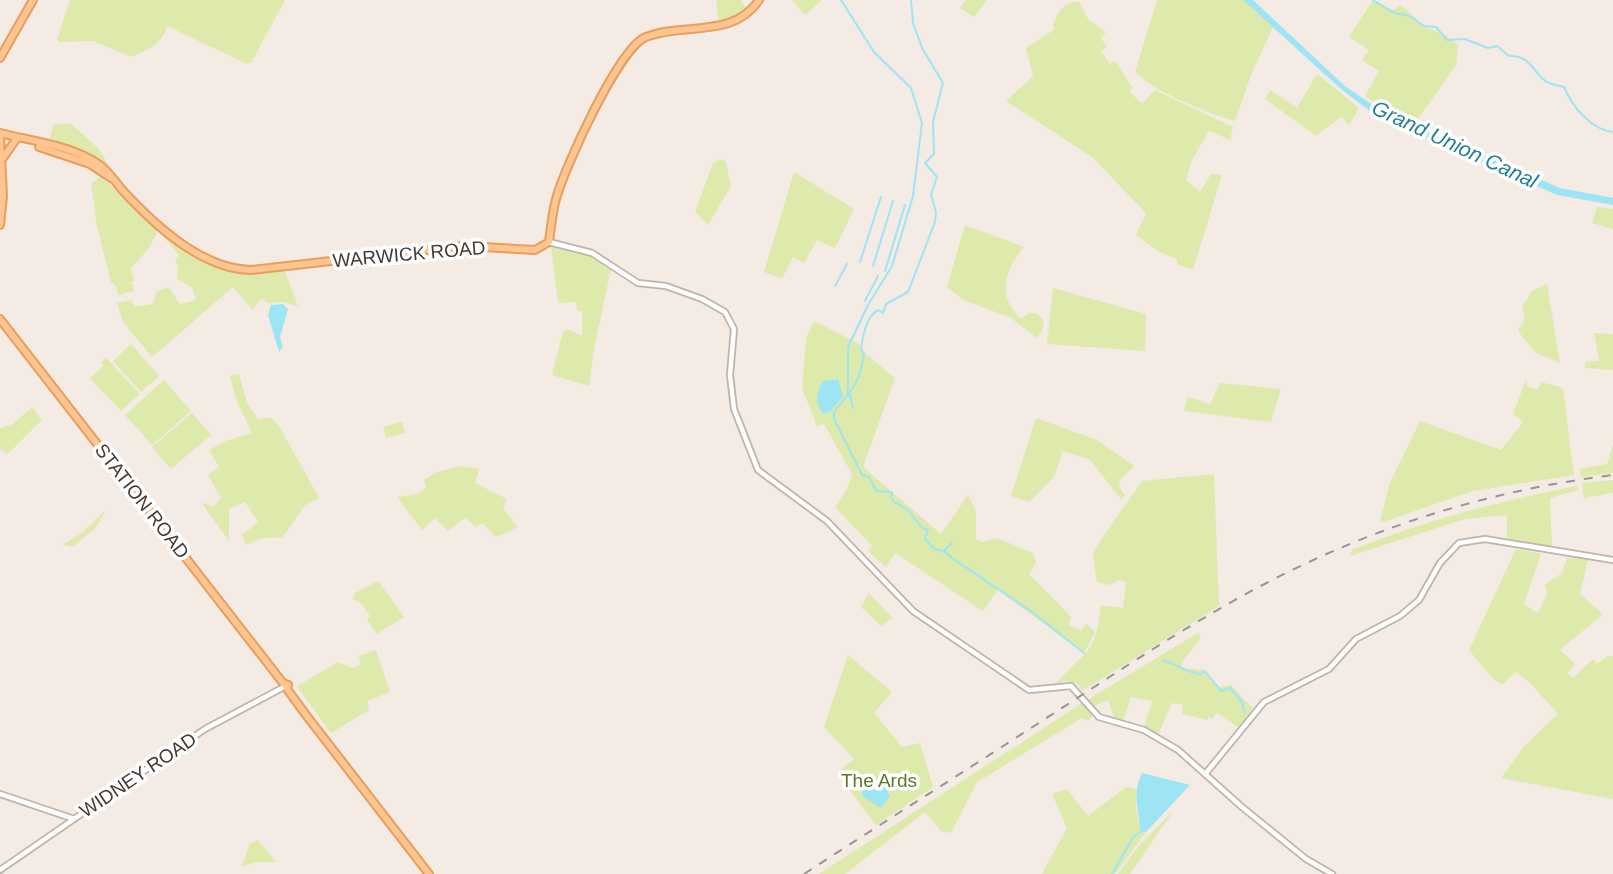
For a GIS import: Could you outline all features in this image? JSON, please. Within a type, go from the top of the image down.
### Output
[{"type":"main road","points":[[0,58],[33,0]]},
{"type":"main road","points":[[549,242],[556,200],[566,171],[598,104],[632,47],[650,36],[733,23],[747,16],[759,0]]},
{"type":"main road","points":[[0,225],[3,141],[17,138]]},
{"type":"main road","name":"WARWICK ROAD","points":[[3,141],[17,138],[90,164],[111,178],[141,209],[189,247],[209,261],[233,269],[285,267],[464,246],[536,250],[549,242]]},
{"type":"main road","name":"STATION ROAD","points":[[0,319],[429,874]]},
{"type":"street","points":[[549,242],[592,253],[638,282],[666,286],[702,299],[727,314],[734,333],[730,375],[734,409],[754,464],[769,481],[827,521],[914,611],[1029,690],[1071,686],[1097,716],[1161,738],[1301,855],[1332,874]]},
{"type":"street","points":[[1206,773],[1264,702],[1329,669],[1356,639],[1400,616],[1419,600],[1440,563],[1459,543],[1485,539],[1613,560]]},
{"type":"street","name":"WIDNEY ROAD","points":[[0,870],[205,729],[284,687]]},
{"type":"street","points":[[0,793],[74,819]]},
{"type":"green space","points":[[70,0],[285,0],[251,63],[245,63],[167,26],[158,42],[131,57],[93,41],[59,42],[57,40]]},
{"type":"green space","points":[[716,0],[740,0],[747,8],[730,20],[719,22]]},
{"type":"green space","points":[[792,0],[822,0],[805,15]]},
{"type":"green space","points":[[966,0],[987,0],[974,17],[960,8]]},
{"type":"green space","points":[[1157,0],[1243,0],[1274,25],[1251,75],[1235,121],[1182,101],[1135,72]]},
{"type":"green space","points":[[1373,0],[1393,10],[1401,5],[1425,27],[1444,34],[1458,45],[1456,65],[1415,123],[1386,111],[1365,96],[1379,71],[1362,60],[1369,50],[1349,37]]},
{"type":"green space","points":[[1079,1],[1088,19],[1106,32],[1101,38],[1107,47],[1101,51],[1110,64],[1115,61],[1132,87],[1129,91],[1142,104],[1155,90],[1233,127],[1230,140],[1209,131],[1192,160],[1186,180],[1200,192],[1211,174],[1222,175],[1193,270],[1177,264],[1177,259],[1159,252],[1136,235],[1146,213],[1092,157],[1006,101],[1033,76],[1026,48],[1055,29],[1053,25],[1062,8]]},
{"type":"green space","points":[[1317,74],[1359,108],[1349,125],[1341,117],[1316,136],[1265,99],[1270,90],[1297,108]]},
{"type":"green space","points":[[70,123],[99,149],[112,171],[99,161],[49,143],[53,125]]},
{"type":"green space","points":[[720,159],[726,162],[731,186],[708,225],[695,212],[713,163]]},
{"type":"green space","points":[[794,172],[854,209],[835,248],[817,240],[804,263],[793,257],[782,279],[764,272]]},
{"type":"green space","points":[[100,177],[159,228],[149,248],[131,268],[134,281],[126,284],[132,283],[134,291],[118,295],[116,286],[111,282],[97,226],[91,184]]},
{"type":"green space","points":[[1597,207],[1613,209],[1613,229],[1592,223]]},
{"type":"green space","points":[[965,225],[1024,247],[1008,274],[1006,292],[1013,310],[1021,319],[1029,313],[1036,313],[1044,320],[1042,332],[1037,338],[1011,318],[964,300],[947,287]]},
{"type":"green space","points":[[162,229],[206,261],[236,274],[284,269],[298,306],[283,302],[268,303],[261,298],[253,310],[233,287],[152,357],[123,322],[117,303],[132,300],[134,307],[153,304],[157,291],[168,287],[180,304],[196,300],[192,287],[177,279],[178,266],[175,261],[179,255],[160,233]]},
{"type":"green space","points":[[551,246],[592,255],[611,268],[589,386],[552,375],[563,332],[567,329],[582,336],[582,311],[577,311],[576,302],[558,303]]},
{"type":"green space","points":[[1547,284],[1560,363],[1536,353],[1518,331],[1525,318],[1522,307],[1532,291]]},
{"type":"green space","points":[[1053,288],[1146,314],[1145,351],[1047,344]]},
{"type":"green space","points":[[814,321],[859,344],[861,350],[895,378],[863,467],[941,534],[968,495],[976,511],[976,540],[983,542],[997,538],[1033,553],[1036,563],[1029,574],[1071,617],[1069,625],[1081,631],[1086,624],[1095,632],[1084,653],[998,590],[983,611],[895,553],[886,567],[868,551],[872,546],[835,507],[848,487],[852,474],[824,424],[817,426],[802,388],[806,338]]},
{"type":"green space","points":[[1594,333],[1613,334],[1613,370],[1585,368],[1585,362],[1599,361]]},
{"type":"green space","points":[[131,344],[159,376],[141,392],[113,361]]},
{"type":"green space","points":[[106,358],[140,394],[121,411],[90,378],[104,365],[101,362]]},
{"type":"green space","points":[[239,374],[247,403],[258,419],[272,418],[279,426],[319,498],[305,505],[283,537],[259,539],[246,545],[242,535],[258,522],[245,502],[229,509],[229,541],[201,502],[213,507],[221,498],[208,475],[219,467],[209,450],[225,441],[252,433],[236,399],[230,376]]},
{"type":"green space","points":[[164,380],[191,411],[152,445],[125,415]]},
{"type":"green space","points":[[1526,380],[1527,386],[1537,390],[1541,382],[1563,388],[1574,475],[1473,491],[1380,523],[1389,485],[1420,421],[1501,450],[1523,422],[1513,414]]},
{"type":"green space","points":[[1220,383],[1281,389],[1271,422],[1184,411],[1188,397],[1210,404]]},
{"type":"green space","points":[[32,407],[42,420],[8,454],[0,449],[0,428],[13,424]]},
{"type":"green space","points":[[192,413],[211,435],[171,469],[152,447]]},
{"type":"green space","points":[[1036,418],[1097,440],[1134,466],[1121,479],[1119,487],[1125,495],[1121,499],[1090,460],[1063,451],[1054,477],[1030,502],[1011,496]]},
{"type":"green space","points":[[402,422],[405,433],[386,438],[383,427]]},
{"type":"green space","points":[[1613,445],[1613,473],[1581,477],[1579,469],[1607,464]]},
{"type":"green space","points":[[459,466],[479,469],[475,483],[507,499],[503,509],[518,527],[496,537],[483,523],[476,527],[465,518],[448,531],[435,518],[422,530],[397,497],[417,494],[426,488],[424,480],[437,472]]},
{"type":"green space","points":[[1214,474],[1219,606],[1082,691],[1078,684],[1067,681],[1056,683],[1088,650],[1096,634],[1101,605],[1123,608],[1126,582],[1119,580],[1110,585],[1097,582],[1093,556],[1096,547],[1142,481]]},
{"type":"green space","points":[[1613,480],[1613,493],[1584,498],[1582,483]]},
{"type":"green space","points":[[1577,486],[1578,490],[1550,498],[1552,547],[1507,540],[1507,515],[1465,519],[1350,556],[1352,550],[1436,520]]},
{"type":"green space","points":[[106,510],[97,526],[73,547],[62,545],[82,533]]},
{"type":"green space","points":[[1516,549],[1541,554],[1524,604],[1538,613],[1547,594],[1545,584],[1562,573],[1567,558],[1588,559],[1580,594],[1603,614],[1560,650],[1575,664],[1568,673],[1573,678],[1593,659],[1597,664],[1608,656],[1613,656],[1613,799],[1501,778],[1525,745],[1558,714],[1531,684],[1516,672],[1502,685],[1492,678],[1469,650]]},
{"type":"green space","points":[[378,581],[404,617],[377,634],[367,620],[370,616],[360,602],[353,599],[355,593]]},
{"type":"green space","points":[[869,593],[893,618],[881,626],[861,607]]},
{"type":"green space","points":[[1198,633],[1201,638],[1182,662],[1182,668],[1204,670],[1219,687],[1231,685],[1253,709],[1239,728],[1217,713],[1212,719],[1208,716],[1208,720],[1182,714],[1183,705],[1172,703],[1158,734],[1144,727],[1152,701],[1131,697],[1123,721],[1115,720],[1108,700],[1093,707],[1087,700]]},
{"type":"green space","points":[[376,650],[390,692],[367,701],[369,710],[331,733],[297,686],[338,662],[352,668],[361,665],[359,656]]},
{"type":"green space","name":"The Ards","points":[[848,655],[892,692],[874,713],[902,747],[920,743],[933,787],[876,825],[837,773],[854,759],[824,727]]},
{"type":"green space","points":[[1084,702],[1093,715],[1089,721],[1082,718],[977,782],[951,833],[941,831],[925,812],[845,874],[819,874]]},
{"type":"green space","points":[[1126,787],[1137,789],[1136,807],[1140,830],[1146,832],[1115,874],[1042,874],[1067,828],[1052,794],[1067,789],[1088,816]]},
{"type":"green space","points":[[1174,810],[1130,874],[1118,874],[1137,848]]},
{"type":"green space","points":[[257,840],[277,862],[257,862],[241,867],[250,844]]},
{"type":"water","name":"Grand Union Canal","points":[[1243,0],[1253,0],[1345,86],[1383,112],[1560,188],[1613,198],[1613,205],[1557,195],[1371,112],[1341,89]]},
{"type":"water","points":[[283,304],[288,309],[280,337],[283,347],[279,352],[268,315],[271,305]]},
{"type":"water","points":[[838,379],[843,396],[830,412],[823,414],[817,401],[819,389],[824,381]]},
{"type":"water","points":[[1142,773],[1190,785],[1146,832],[1140,830],[1137,801],[1137,787]]},
{"type":"water","points":[[877,782],[884,785],[890,796],[881,808],[862,796],[862,791]]},
{"type":"waterway","points":[[841,0],[874,52],[911,88],[922,123],[913,196],[892,266],[868,305],[848,347],[848,397]]},
{"type":"waterway","points":[[911,0],[913,23],[922,48],[943,83],[933,122],[934,154],[925,163],[937,177],[931,195],[936,212],[935,222],[908,292],[886,304],[883,313],[878,310],[868,321],[861,350],[864,353],[860,373],[854,386],[834,412],[834,419],[862,475],[869,477],[876,491],[892,492],[891,498],[909,511],[920,526],[928,530],[925,539],[934,549],[944,551]]},
{"type":"waterway","points":[[1373,0],[1394,13],[1410,16],[1424,26],[1436,27],[1447,40],[1465,39],[1488,48],[1497,46],[1509,56],[1523,59],[1547,82],[1564,87],[1577,109],[1590,122],[1613,132]]},
{"type":"waterway","points":[[860,262],[881,197]]},
{"type":"waterway","points":[[873,266],[893,201]]},
{"type":"waterway","points":[[885,271],[905,205]]},
{"type":"waterway","points":[[835,286],[847,264]]},
{"type":"waterway","points":[[865,301],[878,276]]},
{"type":"waterway","points":[[850,395],[853,408]]},
{"type":"waterway","points":[[952,543],[944,551],[952,558],[1032,612],[1084,653]]},
{"type":"waterway","points":[[1163,661],[1195,673],[1201,674],[1205,671],[1221,691],[1230,688],[1242,702],[1245,713]]},
{"type":"waterway","points":[[1112,874],[1134,836],[1142,831]]},
{"type":"railway","points":[[804,874],[1174,636],[1274,579],[1382,531],[1458,506],[1535,488],[1613,475]]}]
